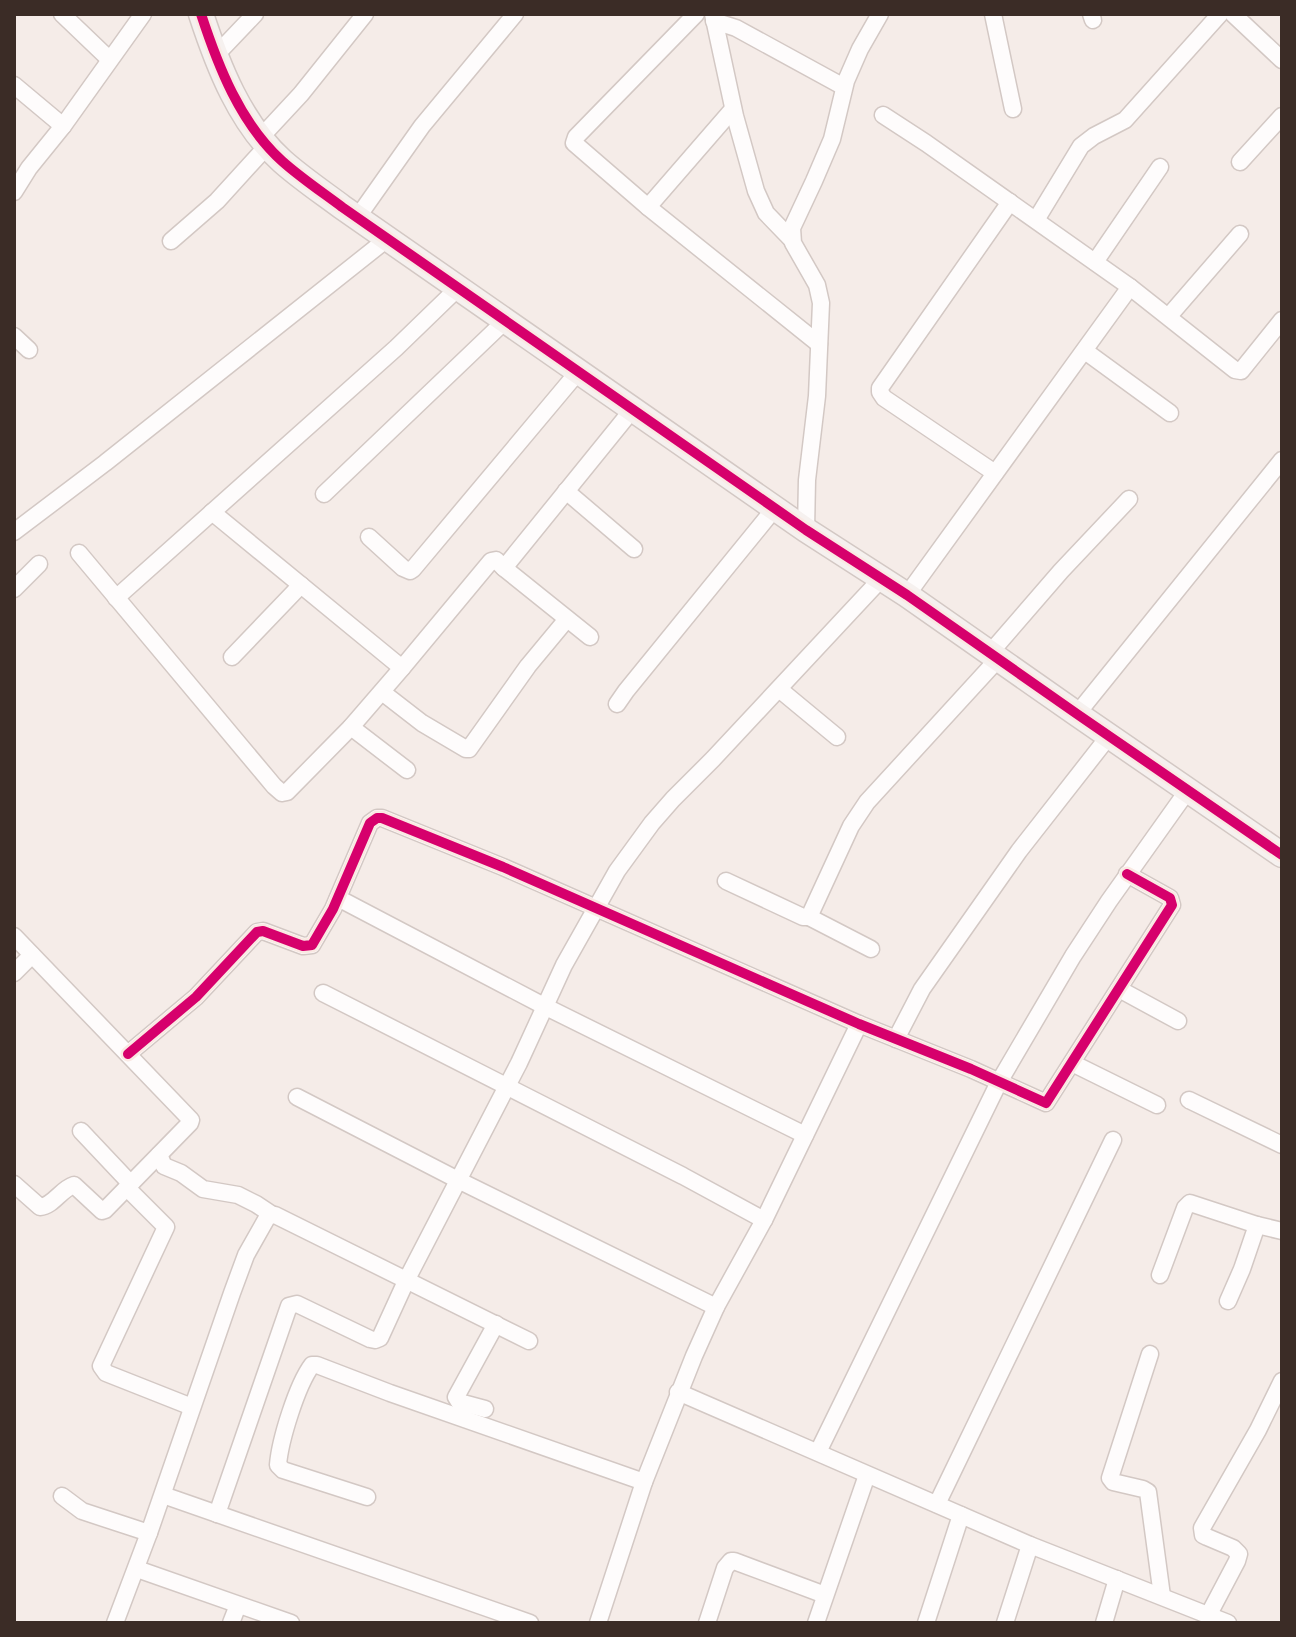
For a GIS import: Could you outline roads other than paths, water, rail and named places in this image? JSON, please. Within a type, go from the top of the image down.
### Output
[{"type":"street","points":[[62,14],[109,59]]},
{"type":"street","points":[[14,192],[143,14]]},
{"type":"street","points":[[201,14],[215,56],[262,148],[357,218],[381,244],[769,516],[806,530],[874,586],[907,595],[991,663],[1077,714],[1102,745],[1282,855]]},
{"type":"street","points":[[215,56],[255,14]]},
{"type":"street","points":[[171,241],[217,201],[365,14]]},
{"type":"street","points":[[357,218],[422,126],[515,14]]},
{"type":"street","points":[[696,14],[574,140],[576,146],[819,344]]},
{"type":"street","points":[[792,240],[794,222],[832,139],[844,87],[860,49],[880,14]]},
{"type":"street","points":[[993,14],[1013,109]]},
{"type":"street","points":[[1036,220],[1081,146],[1125,120],[1220,14]]},
{"type":"street","points":[[1233,14],[1282,60]]},
{"type":"street","points":[[714,18],[844,87]]},
{"type":"street","points":[[714,18],[733,109],[761,205],[792,240],[820,291],[817,396],[807,480],[806,530]]},
{"type":"street","points":[[14,85],[63,126]]},
{"type":"street","points":[[648,207],[733,109]]},
{"type":"street","points":[[883,115],[1130,287],[1239,372],[1282,320]]},
{"type":"street","points":[[1240,162],[1282,116]]},
{"type":"street","points":[[1095,262],[1160,167]]},
{"type":"street","points":[[995,473],[884,398],[880,388],[1010,202]]},
{"type":"street","points":[[1169,316],[1240,234]]},
{"type":"street","points":[[14,532],[381,244]]},
{"type":"street","points":[[907,595],[1130,287]]},
{"type":"street","points":[[116,598],[453,294]]},
{"type":"street","points":[[324,494],[500,325]]},
{"type":"street","points":[[14,336],[29,350]]},
{"type":"street","points":[[1085,351],[1170,413]]},
{"type":"street","points":[[369,537],[403,568],[413,569],[572,379]]},
{"type":"street","points":[[504,568],[628,415]]},
{"type":"street","points":[[1077,714],[1282,460]]},
{"type":"street","points":[[566,491],[634,549]]},
{"type":"street","points":[[809,917],[858,814],[991,663],[1061,571],[1129,499]]},
{"type":"street","points":[[212,512],[402,668]]},
{"type":"street","points":[[617,704],[769,516]]},
{"type":"street","points":[[79,553],[282,793],[292,789],[351,727],[491,561],[496,560],[590,637]]},
{"type":"street","points":[[14,589],[39,564]]},
{"type":"street","points":[[232,657],[301,585]]},
{"type":"street","points":[[217,1514],[289,1306],[297,1304],[375,1340],[380,1338],[407,1279],[519,1063],[544,1006],[595,908],[623,862],[652,823],[874,586]]},
{"type":"street","points":[[382,692],[422,723],[469,749],[528,666],[567,619]]},
{"type":"street","points":[[779,689],[837,737]]},
{"type":"street","points":[[351,727],[407,770]]},
{"type":"street","points":[[896,1039],[922,989],[941,961],[1019,851],[1102,745]]},
{"type":"street","points":[[818,1452],[999,1082],[1073,956],[1127,874],[1184,797]]},
{"type":"street","points":[[128,1054],[196,997],[257,932],[263,931],[303,946],[312,945],[338,898],[370,823],[382,818],[503,867],[859,1024],[1048,1103],[1173,902],[1127,874]]},
{"type":"street","points":[[726,881],[809,917],[871,949]]},
{"type":"street","points":[[338,898],[544,1006],[805,1135]]},
{"type":"street","points":[[14,936],[191,1120],[102,1211],[74,1185],[67,1187],[43,1208],[14,1184]]},
{"type":"street","points":[[14,973],[32,955]]},
{"type":"street","points":[[1119,989],[1178,1021]]},
{"type":"street","points":[[323,993],[764,1220]]},
{"type":"street","points":[[598,1623],[644,1482],[678,1392],[716,1307],[764,1220],[859,1024]]},
{"type":"street","points":[[1072,1063],[1157,1105]]},
{"type":"street","points":[[297,1097],[716,1307]]},
{"type":"street","points":[[1189,1100],[1282,1145]]},
{"type":"street","points":[[81,1131],[166,1227],[101,1366],[106,1373],[192,1407]]},
{"type":"street","points":[[937,1504],[1113,1140]]},
{"type":"street","points":[[159,1155],[164,1166],[181,1173],[201,1189],[238,1195],[529,1341]]},
{"type":"street","points":[[1160,1275],[1185,1208],[1192,1202],[1282,1231]]},
{"type":"street","points":[[115,1623],[137,1569],[246,1255],[271,1214]]},
{"type":"street","points":[[1228,1301],[1257,1225]]},
{"type":"street","points":[[485,1409],[459,1402],[456,1397],[496,1324]]},
{"type":"street","points":[[1150,1354],[1110,1478],[1113,1482],[1148,1492],[1162,1596]]},
{"type":"street","points":[[367,1497],[283,1470],[278,1465],[287,1426],[312,1365],[644,1482]]},
{"type":"street","points":[[1209,1614],[1239,1554],[1233,1548],[1207,1537],[1202,1528],[1282,1381]]},
{"type":"street","points":[[678,1392],[1030,1545],[1228,1623]]},
{"type":"street","points":[[816,1623],[867,1475]]},
{"type":"street","points":[[163,1495],[530,1623]]},
{"type":"street","points":[[62,1496],[82,1511],[149,1533]]},
{"type":"street","points":[[926,1623],[961,1515]]},
{"type":"street","points":[[1005,1623],[1030,1545]]},
{"type":"street","points":[[707,1623],[725,1568],[731,1561],[825,1595]]},
{"type":"street","points":[[137,1569],[291,1623]]},
{"type":"street","points":[[1104,1623],[1117,1579]]},
{"type":"street","points":[[231,1623],[238,1605]]}]
